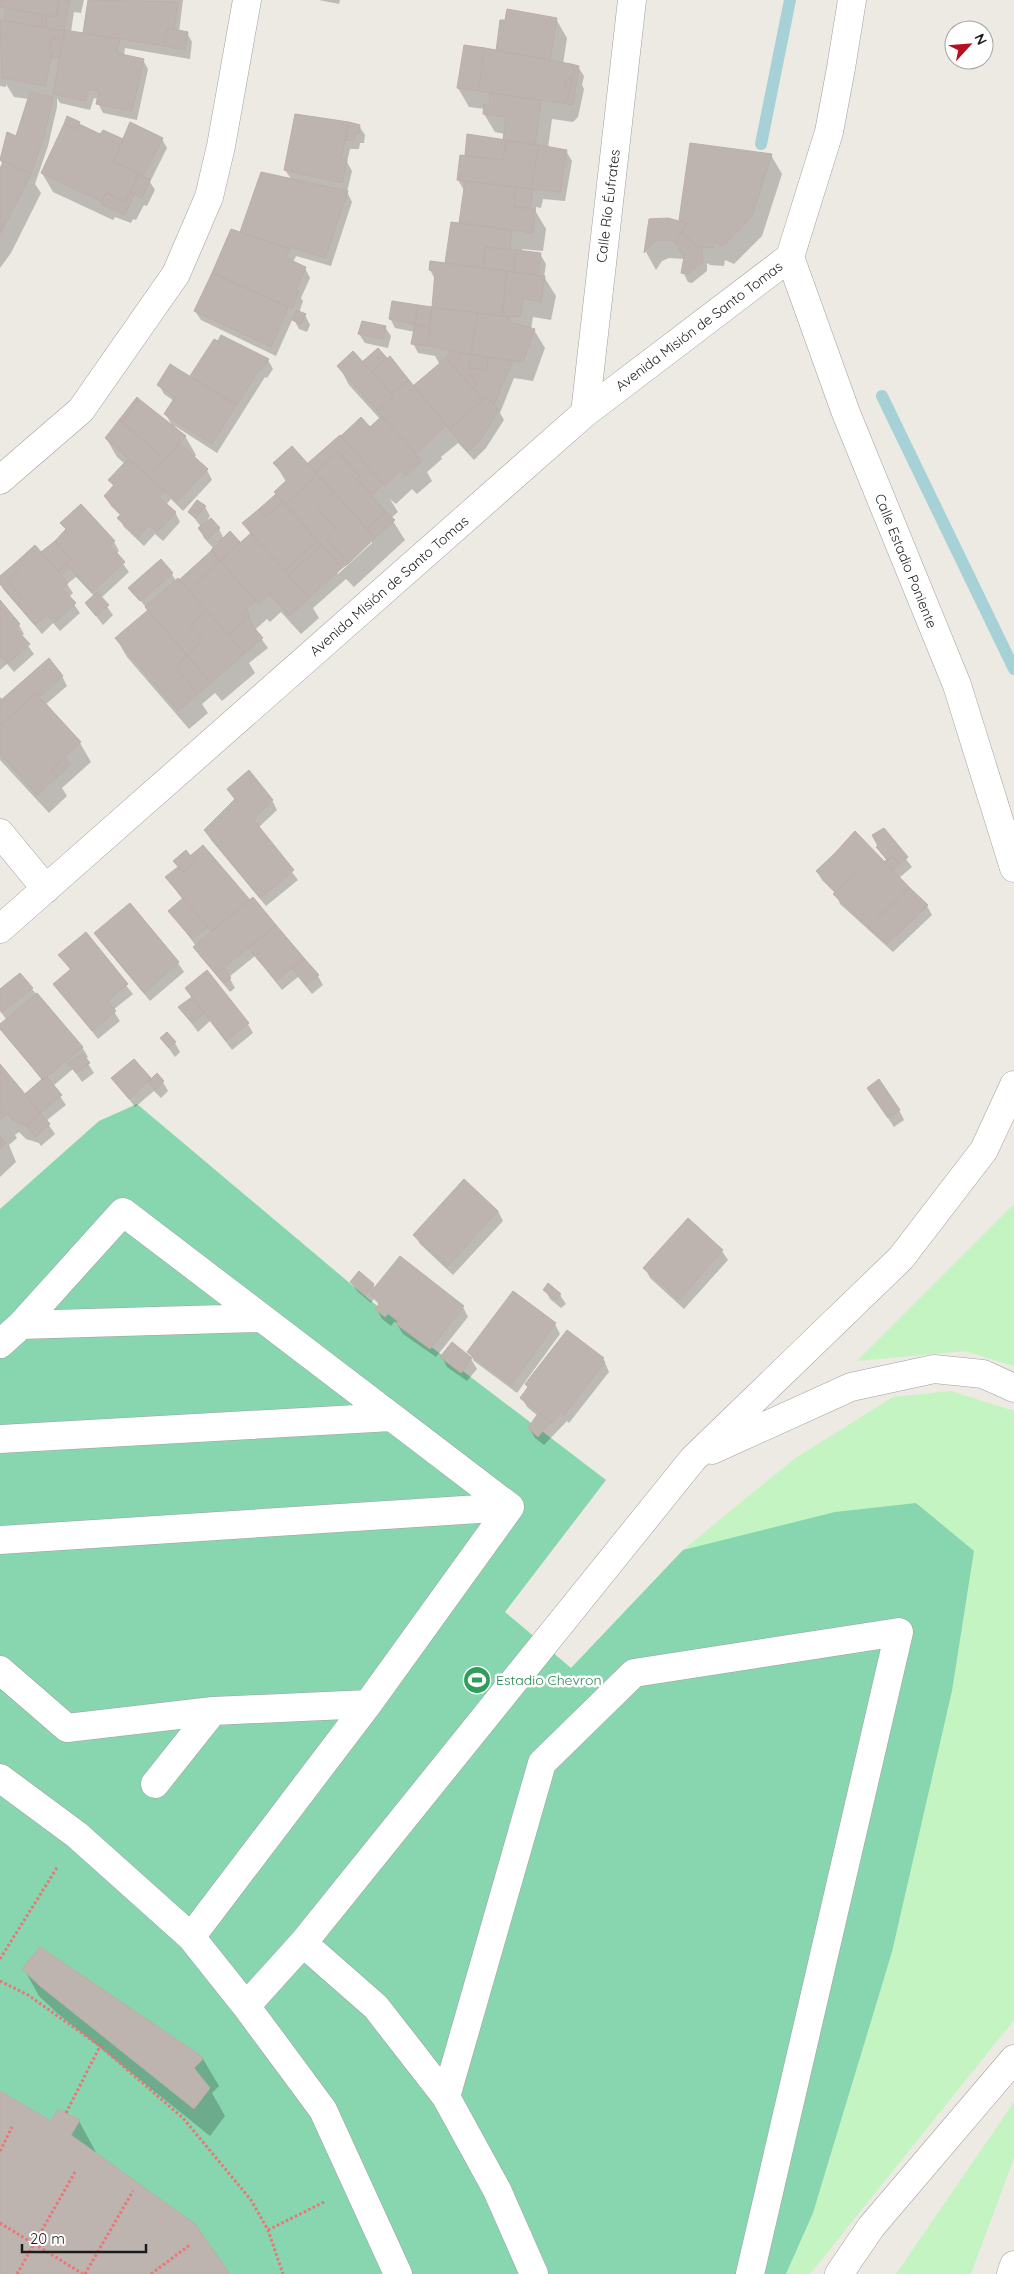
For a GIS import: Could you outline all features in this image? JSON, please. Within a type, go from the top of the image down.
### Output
[{"type":"street","points":[[0,480],[82,410],[176,274],[209,197],[221,146],[247,0]]},
{"type":"street","name":"Calle Río Éufrates","points":[[585,413],[632,0]]},
{"type":"street","points":[[790,257],[829,132],[852,0]]},
{"type":"street","name":"Avenida Misión de Santo Tomas","points":[[0,929],[585,413],[790,257]]},
{"type":"street","name":"Calle Estadio Poniente","points":[[790,257],[846,413],[956,685],[1014,868]]},
{"type":"street","points":[[0,833],[46,889]]},
{"type":"street","points":[[246,2006],[304,1943],[693,1459],[901,1258],[984,1150],[1014,1085]]},
{"type":"street","points":[[0,1344],[21,1325],[123,1212],[259,1318],[510,1507]]},
{"type":"street","points":[[21,1325],[259,1318]]},
{"type":"street","points":[[693,1459],[851,1387],[934,1369],[984,1374],[1014,1388]]},
{"type":"street","points":[[0,1439],[392,1417]]},
{"type":"street","points":[[0,1540],[510,1507]]},
{"type":"street","points":[[191,1937],[368,1704],[510,1507]]},
{"type":"street","points":[[446,2097],[542,1763],[634,1674],[900,1632],[750,2274]]},
{"type":"street","points":[[0,1670],[67,1728],[213,1711],[368,1704]]},
{"type":"street","points":[[155,1784],[213,1711]]},
{"type":"street","points":[[0,1778],[77,1835],[191,1937],[246,2006],[323,2110],[398,2274]]},
{"type":"street","points":[[304,1943],[376,2007],[446,2097],[497,2190],[534,2274]]},
{"type":"street","points":[[839,2274],[871,2227],[1014,2059]]},
{"type":"street","points":[[1011,2274],[1014,2265]]},
{"type":"path","points":[[0,1959],[77,1835]]},
{"type":"path","points":[[0,1981],[28,1995],[100,2046],[182,2118],[251,2200],[268,2230],[283,2274]]},
{"type":"path","points":[[66,2112],[100,2046]]},
{"type":"path","points":[[0,2151],[12,2127]]},
{"type":"path","points":[[17,2274],[75,2172]]},
{"type":"path","points":[[268,2230],[358,2185]]},
{"type":"path","points":[[0,2222],[84,2274],[133,2191]]},
{"type":"path","points":[[151,2274],[192,2244]]},
{"type":"green space","name":"Estadio Chevron","points":[[137,1104],[371,1301],[606,1480],[505,1612],[571,1668],[683,1550],[835,1512],[916,1503],[974,1551],[952,1691],[892,1952],[813,2213],[786,2274],[0,2274],[0,1209],[99,1121]]},
{"type":"green space","points":[[1014,1204],[1014,1366],[965,1351],[857,1361]]},
{"type":"green space","points":[[951,1391],[1014,1411],[1014,2020],[810,2274],[786,2274],[813,2213],[892,1952],[952,1691],[974,1551],[683,1550],[794,1459],[893,1397]]},
{"type":"green space","points":[[1014,2102],[1014,2158],[971,2274],[896,2274]]},
{"type":"building","points":[[0,0],[59,0],[56,17],[0,7]]},
{"type":"building","points":[[59,0],[70,0],[64,31],[45,28],[47,15],[56,17]]},
{"type":"building","points":[[88,0],[178,2],[174,30],[168,28],[164,46],[83,33]]},
{"type":"building","points":[[6,8],[43,15],[41,27],[4,21]]},
{"type":"building","points":[[507,9],[557,18],[550,60],[496,51],[500,20],[505,20]]},
{"type":"building","points":[[43,15],[47,15],[45,28],[41,27]]},
{"type":"building","points":[[0,20],[64,31],[63,41],[52,38],[49,51],[52,52],[45,86],[2,78]]},
{"type":"building","points":[[168,28],[188,32],[185,50],[164,46]]},
{"type":"building","points":[[65,30],[120,39],[117,53],[144,59],[132,111],[96,104],[99,91],[89,89],[85,101],[53,94]]},
{"type":"building","points":[[52,38],[63,41],[59,58],[51,58],[52,52],[49,51]]},
{"type":"building","points":[[464,45],[485,48],[478,91],[457,88]]},
{"type":"building","points":[[485,48],[571,64],[574,69],[572,79],[567,79],[564,87],[570,89],[568,98],[562,103],[478,91]]},
{"type":"building","points":[[571,64],[579,66],[573,105],[562,103],[568,98],[574,69]]},
{"type":"building","points":[[567,79],[572,79],[570,89],[564,87]]},
{"type":"building","points":[[30,92],[53,97],[44,136],[31,174],[0,160],[7,132],[16,136]]},
{"type":"building","points":[[490,93],[541,101],[535,145],[503,140],[506,117],[483,114],[484,104],[489,104]]},
{"type":"building","points":[[295,114],[349,122],[341,159],[347,160],[342,183],[284,170]]},
{"type":"building","points":[[67,116],[80,122],[76,129],[64,124]]},
{"type":"building","points":[[130,122],[163,138],[143,176],[150,180],[142,198],[130,192],[139,173],[113,162]]},
{"type":"building","points":[[349,122],[360,125],[359,134],[355,134],[354,140],[345,140]]},
{"type":"building","points":[[64,124],[76,129],[79,124],[100,134],[103,130],[123,139],[113,162],[139,173],[125,202],[106,193],[102,202],[41,173]]},
{"type":"building","points":[[467,134],[506,140],[503,160],[465,155]]},
{"type":"building","points":[[506,140],[539,145],[531,189],[457,180],[460,155],[503,160]]},
{"type":"building","points":[[690,143],[772,154],[752,216],[723,246],[714,242],[714,248],[698,247],[682,232],[686,223],[679,220]]},
{"type":"building","points":[[539,145],[567,150],[560,192],[531,189]]},
{"type":"building","points":[[4,161],[31,174],[0,234],[0,168]]},
{"type":"building","points":[[261,172],[348,191],[325,258],[291,247],[290,249],[240,232]]},
{"type":"building","points":[[465,181],[516,187],[514,207],[535,209],[533,233],[459,223]]},
{"type":"building","points":[[516,187],[533,189],[530,208],[514,207]]},
{"type":"building","points":[[130,192],[134,194],[125,215],[101,204],[106,193],[125,202]]},
{"type":"building","points":[[668,218],[686,223],[676,243],[671,240],[658,240],[652,243],[644,253],[649,219]]},
{"type":"building","points":[[451,222],[512,230],[510,250],[485,247],[483,268],[445,263]]},
{"type":"building","points":[[231,229],[290,249],[286,258],[306,267],[296,290],[299,291],[292,308],[212,273]]},
{"type":"building","points":[[682,232],[698,247],[701,246],[702,250],[703,262],[687,274],[681,273],[684,257],[676,243]]},
{"type":"building","points":[[485,247],[516,250],[514,272],[483,268]]},
{"type":"building","points":[[516,250],[541,253],[538,275],[514,272]]},
{"type":"building","points":[[430,261],[507,271],[502,316],[432,307],[435,272],[429,270]]},
{"type":"building","points":[[507,271],[545,276],[541,302],[523,298],[520,317],[502,316]]},
{"type":"building","points":[[212,273],[288,307],[271,347],[194,311]]},
{"type":"building","points":[[392,301],[418,305],[415,324],[389,319]]},
{"type":"building","points":[[418,305],[432,307],[429,327],[415,324]]},
{"type":"building","points":[[432,307],[478,313],[471,355],[428,346]]},
{"type":"building","points":[[296,310],[306,314],[301,324],[292,320]]},
{"type":"building","points":[[478,313],[510,317],[509,322],[535,329],[523,362],[471,355]]},
{"type":"building","points":[[362,321],[386,326],[383,339],[358,334]]},
{"type":"building","points":[[415,324],[429,327],[428,346],[411,344]]},
{"type":"building","points":[[221,335],[269,359],[261,370],[259,369],[237,405],[190,376],[214,339],[218,341]]},
{"type":"building","points":[[378,348],[387,358],[372,372],[362,362]]},
{"type":"building","points":[[353,351],[394,396],[377,411],[337,366]]},
{"type":"building","points":[[450,351],[463,353],[453,366],[446,358]]},
{"type":"building","points":[[463,353],[470,354],[468,368],[487,370],[488,357],[513,361],[494,404],[486,397],[483,400],[473,388],[477,385],[469,374],[464,378],[453,366]]},
{"type":"building","points":[[470,354],[488,357],[487,370],[468,368]]},
{"type":"building","points":[[390,356],[409,380],[391,394],[372,372]]},
{"type":"building","points":[[446,358],[483,400],[449,429],[414,385]]},
{"type":"building","points":[[170,364],[236,405],[212,444],[164,414],[175,397],[157,385]]},
{"type":"building","points":[[469,374],[477,385],[473,388],[464,378]]},
{"type":"building","points":[[409,380],[446,425],[416,454],[377,411],[394,396],[391,394]]},
{"type":"building","points":[[137,397],[139,399],[122,422],[119,420]]},
{"type":"building","points":[[486,397],[499,409],[481,439],[468,452],[449,429]]},
{"type":"building","points":[[139,399],[186,436],[165,459],[122,422]]},
{"type":"building","points":[[382,416],[422,461],[405,476],[400,471],[385,486],[341,436],[361,417],[370,427]]},
{"type":"building","points":[[119,420],[165,459],[149,477],[105,438]]},
{"type":"building","points":[[340,435],[351,447],[342,456],[337,452],[316,472],[308,463]]},
{"type":"building","points":[[179,443],[208,469],[177,502],[149,477]]},
{"type":"building","points":[[292,446],[317,474],[286,504],[274,492],[288,479],[273,463]]},
{"type":"building","points":[[351,447],[383,484],[372,495],[357,479],[360,477],[342,456]]},
{"type":"building","points":[[337,452],[360,477],[357,479],[386,512],[367,529],[316,472]]},
{"type":"building","points":[[128,459],[165,491],[159,497],[176,512],[157,532],[149,525],[138,537],[117,518],[121,514],[104,496],[114,485],[108,480]]},
{"type":"building","points":[[317,474],[334,492],[317,509],[336,529],[326,539],[349,563],[342,568],[286,504]]},
{"type":"building","points":[[334,492],[375,538],[349,563],[326,539],[336,529],[317,509]]},
{"type":"building","points":[[276,494],[283,502],[266,517],[259,509]]},
{"type":"building","points":[[197,500],[206,506],[195,518],[188,512]]},
{"type":"building","points":[[283,502],[317,541],[285,571],[242,523],[259,509],[266,517]]},
{"type":"building","points":[[81,504],[115,541],[110,545],[125,562],[92,592],[66,564],[71,559],[55,541],[66,529],[60,523]]},
{"type":"building","points":[[386,512],[395,520],[375,538],[367,529]]},
{"type":"building","points":[[211,518],[220,528],[207,539],[198,528]]},
{"type":"building","points":[[230,531],[240,542],[220,561],[211,550]]},
{"type":"building","points":[[251,533],[309,598],[289,616],[269,594],[259,604],[220,561]]},
{"type":"building","points":[[55,541],[71,559],[58,571],[41,552]]},
{"type":"building","points":[[317,541],[322,545],[288,575],[285,571]]},
{"type":"building","points":[[35,545],[68,583],[63,589],[76,603],[54,623],[47,615],[35,625],[17,604],[22,599],[7,580],[18,570],[13,565]]},
{"type":"building","points":[[322,545],[342,568],[309,598],[288,575]]},
{"type":"building","points":[[211,551],[220,561],[189,591],[179,580]]},
{"type":"building","points":[[161,559],[173,573],[140,601],[128,588]]},
{"type":"building","points":[[220,561],[256,601],[241,614],[246,619],[228,635],[189,591]]},
{"type":"building","points":[[66,564],[70,568],[61,575],[58,571]]},
{"type":"building","points":[[13,565],[18,570],[7,580],[22,599],[17,604],[0,584],[0,576]]},
{"type":"building","points":[[178,578],[206,610],[190,625],[203,640],[187,655],[145,607]]},
{"type":"building","points":[[97,592],[109,605],[96,616],[85,603]]},
{"type":"building","points":[[0,600],[20,624],[15,628],[30,644],[8,663],[0,656]]},
{"type":"building","points":[[247,608],[251,624],[263,638],[245,653],[228,635],[246,619],[241,614]]},
{"type":"building","points":[[148,610],[187,656],[175,667],[198,694],[178,711],[115,638]]},
{"type":"building","points":[[206,610],[245,653],[211,683],[187,655],[203,640],[190,625]]},
{"type":"building","points":[[187,656],[211,683],[198,694],[175,667]]},
{"type":"building","points":[[49,658],[63,676],[39,697],[36,693],[0,726],[0,701]]},
{"type":"building","points":[[36,693],[81,742],[51,770],[57,777],[37,795],[0,754],[0,726]]},
{"type":"building","points":[[65,757],[71,764],[57,777],[51,770]]},
{"type":"building","points":[[249,770],[273,800],[253,819],[294,870],[260,898],[204,830],[235,799],[227,789]]},
{"type":"building","points":[[884,828],[908,857],[900,864],[892,857],[887,859],[876,847],[878,846],[872,835]]},
{"type":"building","points":[[855,831],[909,887],[869,928],[833,894],[854,874],[834,854]]},
{"type":"building","points":[[203,845],[250,900],[211,931],[165,877],[178,867],[183,872],[195,862],[190,856]]},
{"type":"building","points":[[186,850],[195,862],[183,872],[173,861]]},
{"type":"building","points":[[834,854],[854,874],[836,892],[816,871]]},
{"type":"building","points":[[892,857],[900,864],[893,870],[885,861]]},
{"type":"building","points":[[909,887],[928,905],[887,944],[869,928]]},
{"type":"building","points":[[253,897],[276,925],[216,974],[193,947]]},
{"type":"building","points":[[183,898],[208,927],[192,939],[168,911]]},
{"type":"building","points":[[130,903],[179,962],[144,993],[94,933]]},
{"type":"building","points":[[276,925],[304,958],[276,981],[248,948]]},
{"type":"building","points":[[86,932],[128,984],[107,1001],[116,1011],[92,1031],[53,984],[71,969],[58,955]]},
{"type":"building","points":[[304,958],[319,975],[306,985],[292,968]]},
{"type":"building","points":[[224,968],[231,978],[224,983],[216,974]]},
{"type":"building","points":[[207,970],[249,1023],[226,1041],[185,988]]},
{"type":"building","points":[[20,973],[33,988],[2,1012],[0,1010],[0,989]]},
{"type":"building","points":[[37,993],[83,1047],[43,1080],[0,1029],[0,1024]]},
{"type":"building","points":[[192,997],[204,1013],[192,1023],[178,1007]]},
{"type":"building","points":[[167,1032],[176,1042],[169,1048],[160,1038]]},
{"type":"building","points":[[82,1053],[90,1063],[76,1073],[68,1063]]},
{"type":"building","points":[[134,1059],[151,1078],[129,1099],[111,1078]]},
{"type":"building","points":[[0,1064],[41,1113],[26,1126],[14,1121],[7,1114],[0,1120],[0,1112],[2,1110],[0,1107]]},
{"type":"building","points":[[157,1073],[164,1081],[155,1090],[148,1082]]},
{"type":"building","points":[[47,1077],[62,1095],[40,1113],[25,1094]]},
{"type":"building","points":[[879,1079],[900,1110],[888,1118],[867,1088]]},
{"type":"building","points":[[41,1113],[50,1124],[35,1137],[26,1126]]},
{"type":"building","points":[[0,1136],[6,1143],[0,1148]]},
{"type":"building","points":[[464,1179],[498,1211],[447,1267],[413,1235]]},
{"type":"building","points":[[688,1218],[723,1250],[679,1300],[643,1268]]},
{"type":"building","points":[[400,1256],[464,1306],[430,1349],[396,1324],[399,1320],[389,1313],[385,1317],[375,1309],[381,1302],[370,1293]]},
{"type":"building","points":[[359,1271],[374,1284],[365,1295],[350,1282]]},
{"type":"building","points":[[548,1283],[561,1294],[556,1300],[543,1290]]},
{"type":"building","points":[[513,1291],[556,1323],[511,1385],[467,1352]]},
{"type":"building","points":[[567,1330],[604,1358],[602,1359],[605,1362],[564,1415],[561,1412],[552,1423],[520,1398],[528,1387],[525,1384]]},
{"type":"building","points":[[452,1342],[472,1358],[461,1373],[440,1357]]},
{"type":"building","points":[[539,1412],[550,1422],[538,1437],[528,1428]]},
{"type":"building","points":[[40,1947],[204,2058],[194,2068],[210,2088],[194,2109],[40,1986],[22,1969]]},
{"type":"building","points":[[0,2091],[51,2121],[58,2109],[80,2120],[71,2135],[195,2224],[230,2274],[0,2274]]},
{"type":"waterway","points":[[761,144],[790,0]]},
{"type":"waterway","points":[[882,396],[1014,669]]},
{"type":"place","name":"Estadio Chevron","points":[[477,1680]]}]
